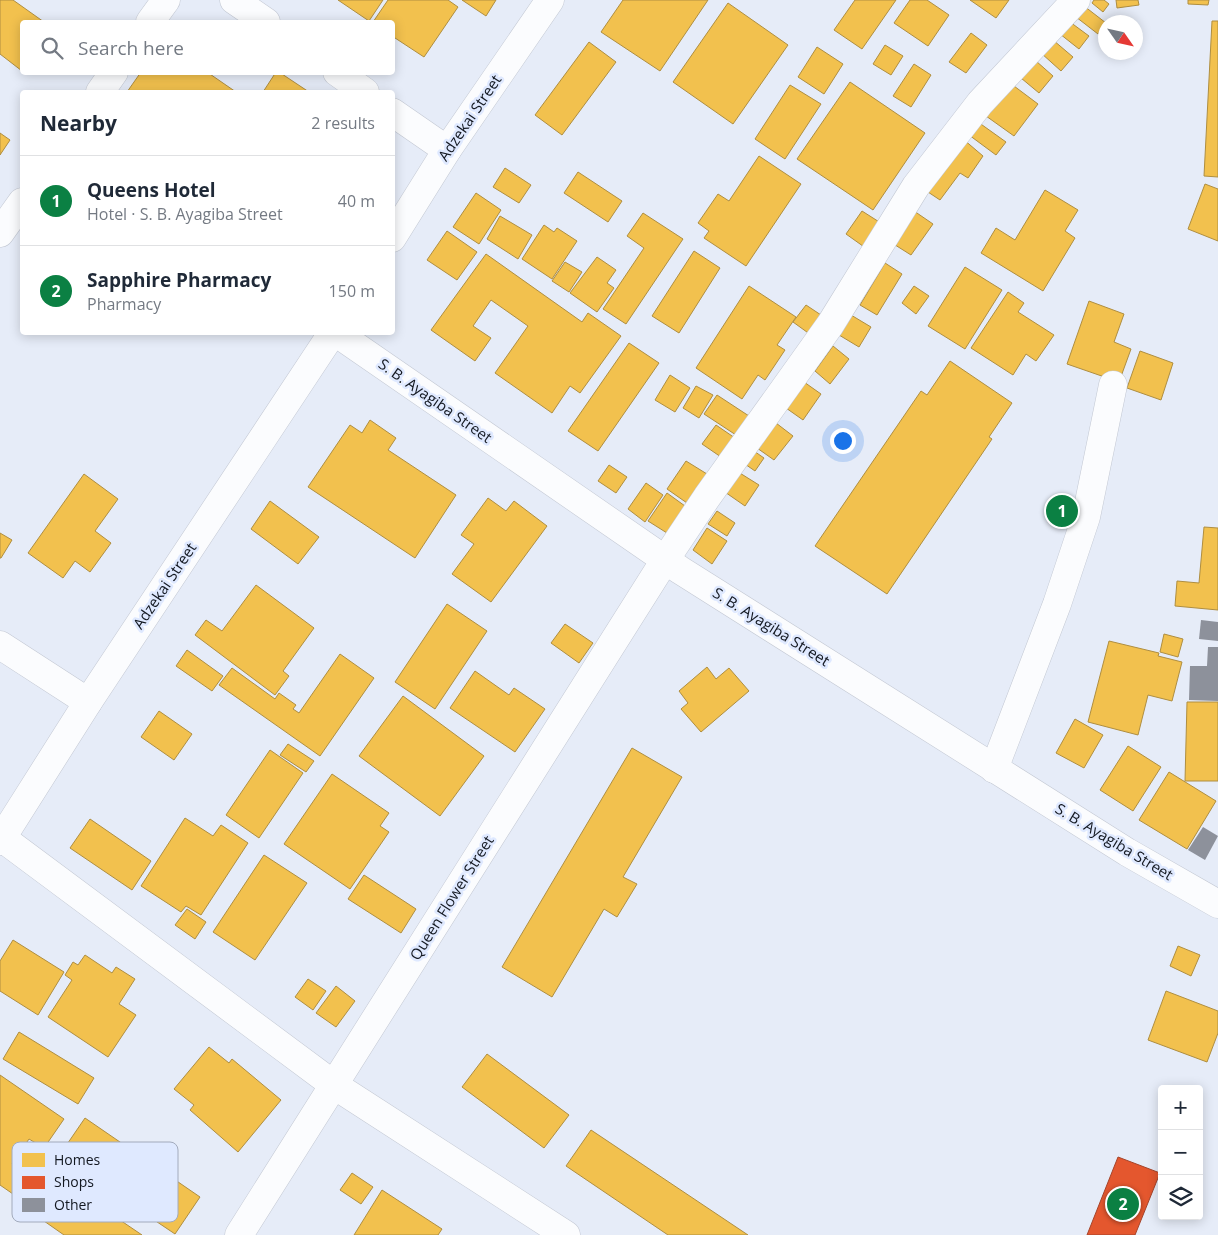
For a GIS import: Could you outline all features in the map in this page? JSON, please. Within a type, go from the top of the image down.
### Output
[{"type":"street","points":[[151,20],[166,0]]},
{"type":"street","points":[[234,0],[263,20]]},
{"type":"street","name":"Adzekai Street","points":[[395,233],[448,150],[550,0]]},
{"type":"street","name":"Queen Flower Street","points":[[239,1235],[665,560],[707,497],[830,325],[916,186],[980,103],[1076,0]]},
{"type":"street","points":[[101,90],[112,75]]},
{"type":"street","points":[[341,75],[362,90]]},
{"type":"street","points":[[395,114],[448,150]]},
{"type":"street","points":[[0,233],[20,205]]},
{"type":"street","name":"Adzekai Street","points":[[1,839],[88,702],[332,335]]},
{"type":"street","name":"S. B. Ayagiba Street","points":[[338,335],[665,560],[1127,852],[1218,904]]},
{"type":"street","points":[[994,768],[1057,604],[1086,517],[1113,385]]},
{"type":"street","points":[[0,645],[88,702]]},
{"type":"street","points":[[1,839],[334,1085],[566,1235]]},
{"type":"building: Homes","points":[[0,0],[13,0],[41,20],[20,20],[20,69],[0,54]]},
{"type":"building: Homes","points":[[338,0],[383,0],[370,20]]},
{"type":"building: Homes","points":[[388,0],[448,0],[458,7],[424,57],[395,38],[395,20],[374,20]]},
{"type":"building: Homes","points":[[462,0],[496,0],[486,16]]},
{"type":"building: Homes","points":[[623,0],[708,0],[660,71],[601,32]]},
{"type":"building: Homes","points":[[855,0],[896,0],[862,49],[834,30]]},
{"type":"building: Homes","points":[[910,0],[927,0],[949,15],[928,46],[894,23]]},
{"type":"building: Homes","points":[[970,0],[1009,0],[996,18]]},
{"type":"building: Homes","points":[[1094,0],[1104,0],[1109,4],[1103,12],[1092,3]]},
{"type":"building: Homes","points":[[1116,0],[1138,0],[1139,5],[1117,8]]},
{"type":"building: Homes","points":[[1188,0],[1209,0],[1208,5],[1188,4]]},
{"type":"building: Homes","points":[[728,3],[788,45],[733,124],[673,82]]},
{"type":"building: Homes","points":[[1084,6],[1098,17],[1098,34],[1076,17]]},
{"type":"building: Homes","points":[[1212,21],[1218,21],[1218,177],[1204,176]]},
{"type":"building: Homes","points":[[1070,22],[1089,36],[1079,49],[1060,34]]},
{"type":"building: Homes","points":[[971,33],[987,45],[966,73],[949,62]]},
{"type":"building: Homes","points":[[1053,40],[1073,57],[1061,71],[1041,53]]},
{"type":"building: Homes","points":[[589,42],[616,62],[562,135],[535,115]]},
{"type":"building: Homes","points":[[885,45],[903,56],[891,75],[873,64]]},
{"type":"building: Homes","points":[[817,47],[843,64],[824,94],[798,77]]},
{"type":"building: Homes","points":[[1036,61],[1053,76],[1039,93],[1021,78]]},
{"type":"building: Homes","points":[[914,64],[931,75],[911,107],[893,96]]},
{"type":"building: Homes","points":[[139,75],[211,75],[233,90],[128,90]]},
{"type":"building: Homes","points":[[274,75],[284,75],[306,90],[264,90]]},
{"type":"building: Homes","points":[[850,82],[925,133],[873,210],[797,159]]},
{"type":"building: Homes","points":[[1010,83],[1038,104],[1014,136],[986,116]]},
{"type":"building: Homes","points":[[790,85],[821,104],[785,159],[755,139]]},
{"type":"building: Homes","points":[[978,122],[1006,142],[996,155],[969,135]]},
{"type":"building: Homes","points":[[0,133],[10,140],[0,155]]},
{"type":"building: Homes","points":[[963,139],[983,156],[968,178],[960,173],[940,200],[925,190]]},
{"type":"building: Homes","points":[[759,156],[801,184],[746,266],[704,238],[709,231],[698,223],[718,194],[729,201]]},
{"type":"building: Homes","points":[[505,168],[531,185],[519,203],[493,187]]},
{"type":"building: Homes","points":[[578,172],[622,201],[608,222],[564,193]]},
{"type":"building: Homes","points":[[1205,184],[1218,189],[1218,241],[1188,229]]},
{"type":"building: Homes","points":[[1045,190],[1078,210],[1065,231],[1075,238],[1043,291],[981,253],[996,228],[1015,240]]},
{"type":"building: Homes","points":[[476,193],[501,210],[479,244],[453,227]]},
{"type":"building: Homes","points":[[862,211],[884,225],[867,249],[846,234]]},
{"type":"building: Homes","points":[[914,211],[933,224],[911,255],[892,243]]},
{"type":"building: Homes","points":[[643,213],[683,239],[626,324],[603,309],[644,248],[627,236]]},
{"type":"building: Homes","points":[[500,216],[532,235],[518,259],[487,239]]},
{"type":"building: Homes","points":[[544,225],[554,232],[557,228],[577,241],[552,279],[522,259]]},
{"type":"building: Homes","points":[[447,231],[477,252],[457,280],[427,260]]},
{"type":"building: Homes","points":[[694,251],[720,268],[679,333],[652,316]]},
{"type":"building: Homes","points":[[486,254],[582,322],[588,313],[621,336],[580,393],[570,386],[552,413],[495,373],[528,326],[491,300],[473,326],[491,338],[475,361],[431,330]]},
{"type":"building: Homes","points":[[597,257],[616,270],[607,283],[614,288],[597,312],[570,293]]},
{"type":"building: Homes","points":[[565,262],[582,272],[569,292],[552,281]]},
{"type":"building: Homes","points":[[885,263],[902,274],[877,315],[860,305]]},
{"type":"building: Homes","points":[[965,267],[1002,290],[965,349],[928,326]]},
{"type":"building: Homes","points":[[749,286],[796,317],[777,345],[785,350],[765,380],[758,375],[742,399],[696,368]]},
{"type":"building: Homes","points":[[914,286],[929,296],[916,314],[902,303]]},
{"type":"building: Homes","points":[[1008,292],[1024,303],[1018,312],[1054,335],[1036,361],[1026,354],[1013,375],[971,348]]},
{"type":"building: Homes","points":[[1089,301],[1124,314],[1114,342],[1131,349],[1119,382],[1067,364]]},
{"type":"building: Homes","points":[[806,305],[824,317],[811,335],[793,322]]},
{"type":"building: Homes","points":[[851,315],[871,327],[859,347],[839,335]]},
{"type":"building: Homes","points":[[629,343],[659,363],[598,451],[568,431]]},
{"type":"building: Homes","points":[[833,346],[849,359],[830,384],[815,371]]},
{"type":"building: Homes","points":[[1140,351],[1173,363],[1161,400],[1127,388]]},
{"type":"building: Homes","points":[[950,361],[1012,403],[989,437],[992,439],[887,594],[815,546],[921,391],[927,395]]},
{"type":"building: Homes","points":[[670,375],[690,388],[675,412],[655,400]]},
{"type":"building: Homes","points":[[804,382],[821,394],[803,420],[786,408]]},
{"type":"building: Homes","points":[[696,386],[713,395],[699,418],[683,408]]},
{"type":"building: Homes","points":[[717,395],[749,416],[736,435],[704,414]]},
{"type":"building: Homes","points":[[370,420],[396,438],[388,450],[456,495],[415,558],[308,487],[350,425],[362,433]]},
{"type":"building: Homes","points":[[776,423],[793,436],[774,460],[757,448]]},
{"type":"building: Homes","points":[[716,425],[735,438],[721,457],[702,444]]},
{"type":"building: Homes","points":[[751,449],[764,458],[755,471],[742,462]]},
{"type":"building: Homes","points":[[686,461],[707,474],[687,503],[667,489]]},
{"type":"building: Homes","points":[[609,465],[627,477],[616,493],[598,481]]},
{"type":"building: Homes","points":[[735,470],[759,485],[745,506],[722,490]]},
{"type":"building: Homes","points":[[84,474],[118,499],[95,531],[111,543],[90,572],[75,561],[63,578],[28,553]]},
{"type":"building: Homes","points":[[646,483],[663,495],[645,522],[628,509]]},
{"type":"building: Homes","points":[[667,493],[685,506],[667,533],[648,521]]},
{"type":"building: Homes","points":[[488,498],[506,511],[514,501],[547,526],[491,602],[452,574],[474,544],[461,535]]},
{"type":"building: Homes","points":[[270,501],[319,537],[298,564],[251,529]]},
{"type":"building: Homes","points":[[717,511],[735,523],[727,536],[708,524]]},
{"type":"building: Homes","points":[[1204,527],[1218,528],[1218,610],[1175,606],[1177,581],[1199,583]]},
{"type":"building: Homes","points":[[707,528],[727,541],[712,564],[693,550]]},
{"type":"building: Homes","points":[[0,533],[12,540],[1,558],[0,558]]},
{"type":"building: Homes","points":[[256,585],[314,628],[283,671],[289,676],[275,695],[195,635],[206,620],[222,631]]},
{"type":"building: Homes","points":[[447,604],[487,631],[435,709],[395,682]]},
{"type":"building: Homes","points":[[565,624],[593,643],[579,663],[551,643]]},
{"type":"building: Homes","points":[[1164,634],[1183,639],[1178,657],[1160,652]]},
{"type":"building: Homes","points":[[1109,641],[1159,653],[1158,656],[1182,662],[1172,701],[1148,695],[1138,735],[1088,722]]},
{"type":"building: Homes","points":[[187,650],[223,676],[212,691],[176,666]]},
{"type":"building: Homes","points":[[340,654],[374,678],[320,756],[219,685],[232,668],[275,699],[279,693],[296,705],[293,709],[299,713]]},
{"type":"building: Homes","points":[[707,667],[716,679],[729,668],[749,691],[701,732],[681,709],[688,703],[679,691]]},
{"type":"building: Homes","points":[[475,671],[509,695],[514,688],[545,709],[515,752],[450,708]]},
{"type":"building: Homes","points":[[403,696],[484,756],[440,816],[359,756]]},
{"type":"building: Homes","points":[[1187,702],[1218,702],[1218,781],[1185,781]]},
{"type":"building: Homes","points":[[159,711],[192,734],[174,760],[141,737]]},
{"type":"building: Homes","points":[[1075,719],[1103,735],[1084,768],[1056,753]]},
{"type":"building: Homes","points":[[288,744],[314,761],[306,772],[280,755]]},
{"type":"building: Homes","points":[[1128,746],[1161,767],[1133,811],[1100,790]]},
{"type":"building: Homes","points":[[632,748],[682,777],[623,877],[637,884],[617,917],[604,909],[552,997],[502,967]]},
{"type":"building: Homes","points":[[270,750],[303,773],[259,838],[226,815]]},
{"type":"building: Homes","points":[[1169,772],[1216,801],[1187,849],[1139,820]]},
{"type":"building: Homes","points":[[332,774],[389,813],[380,826],[389,832],[350,889],[284,844]]},
{"type":"building: Homes","points":[[185,818],[213,836],[221,825],[248,843],[201,915],[186,906],[181,912],[141,886]]},
{"type":"building: Homes","points":[[90,819],[151,861],[132,890],[70,848]]},
{"type":"building: Homes","points":[[264,855],[307,883],[255,960],[213,932]]},
{"type":"building: Homes","points":[[364,875],[416,909],[401,933],[348,899]]},
{"type":"building: Homes","points":[[187,909],[206,922],[195,939],[175,925]]},
{"type":"building: Homes","points":[[13,940],[64,972],[38,1015],[0,991],[0,961]]},
{"type":"building: Homes","points":[[1178,946],[1200,955],[1191,976],[1170,966]]},
{"type":"building: Homes","points":[[85,955],[112,973],[116,967],[135,979],[119,1004],[136,1015],[108,1057],[48,1017],[72,980],[65,975],[73,962],[78,965]]},
{"type":"building: Homes","points":[[308,979],[326,991],[313,1010],[295,997]]},
{"type":"building: Homes","points":[[336,986],[355,1001],[336,1027],[316,1013]]},
{"type":"building: Homes","points":[[1166,991],[1218,1011],[1218,1033],[1207,1062],[1148,1040]]},
{"type":"building: Homes","points":[[19,1032],[94,1078],[78,1104],[3,1059]]},
{"type":"building: Homes","points":[[209,1047],[229,1063],[232,1059],[281,1100],[238,1152],[190,1110],[194,1105],[174,1089]]},
{"type":"building: Homes","points":[[487,1054],[569,1115],[544,1148],[462,1087]]},
{"type":"building: Homes","points":[[0,1075],[64,1119],[48,1142],[34,1142],[29,1139],[27,1142],[12,1142],[12,1193],[0,1185]]},
{"type":"building: Homes","points":[[85,1118],[120,1142],[69,1142]]},
{"type":"building: Homes","points":[[591,1130],[748,1235],[668,1235],[566,1166]]},
{"type":"building: Homes","points":[[352,1173],[373,1187],[361,1204],[340,1190]]},
{"type":"building: Homes","points":[[178,1182],[200,1197],[175,1234],[157,1222],[178,1222]]},
{"type":"building: Homes","points":[[382,1190],[442,1229],[438,1235],[354,1235]]},
{"type":"building: Homes","points":[[45,1222],[123,1222],[142,1235],[64,1235]]},
{"type":"building: Shops","points":[[1118,1157],[1158,1172],[1158,1178],[1135,1235],[1087,1235]]},
{"type":"building: Other","points":[[1201,620],[1218,622],[1218,641],[1199,639]]},
{"type":"building: Other","points":[[1208,647],[1218,647],[1218,701],[1189,700],[1190,666],[1207,666]]},
{"type":"building: Other","points":[[1203,827],[1218,836],[1205,860],[1188,850]]},
{"type":"place","name":"Queens Hotel","points":[[1062,511]]},
{"type":"place","name":"Sapphire Pharmacy","points":[[1123,1204]]}]
